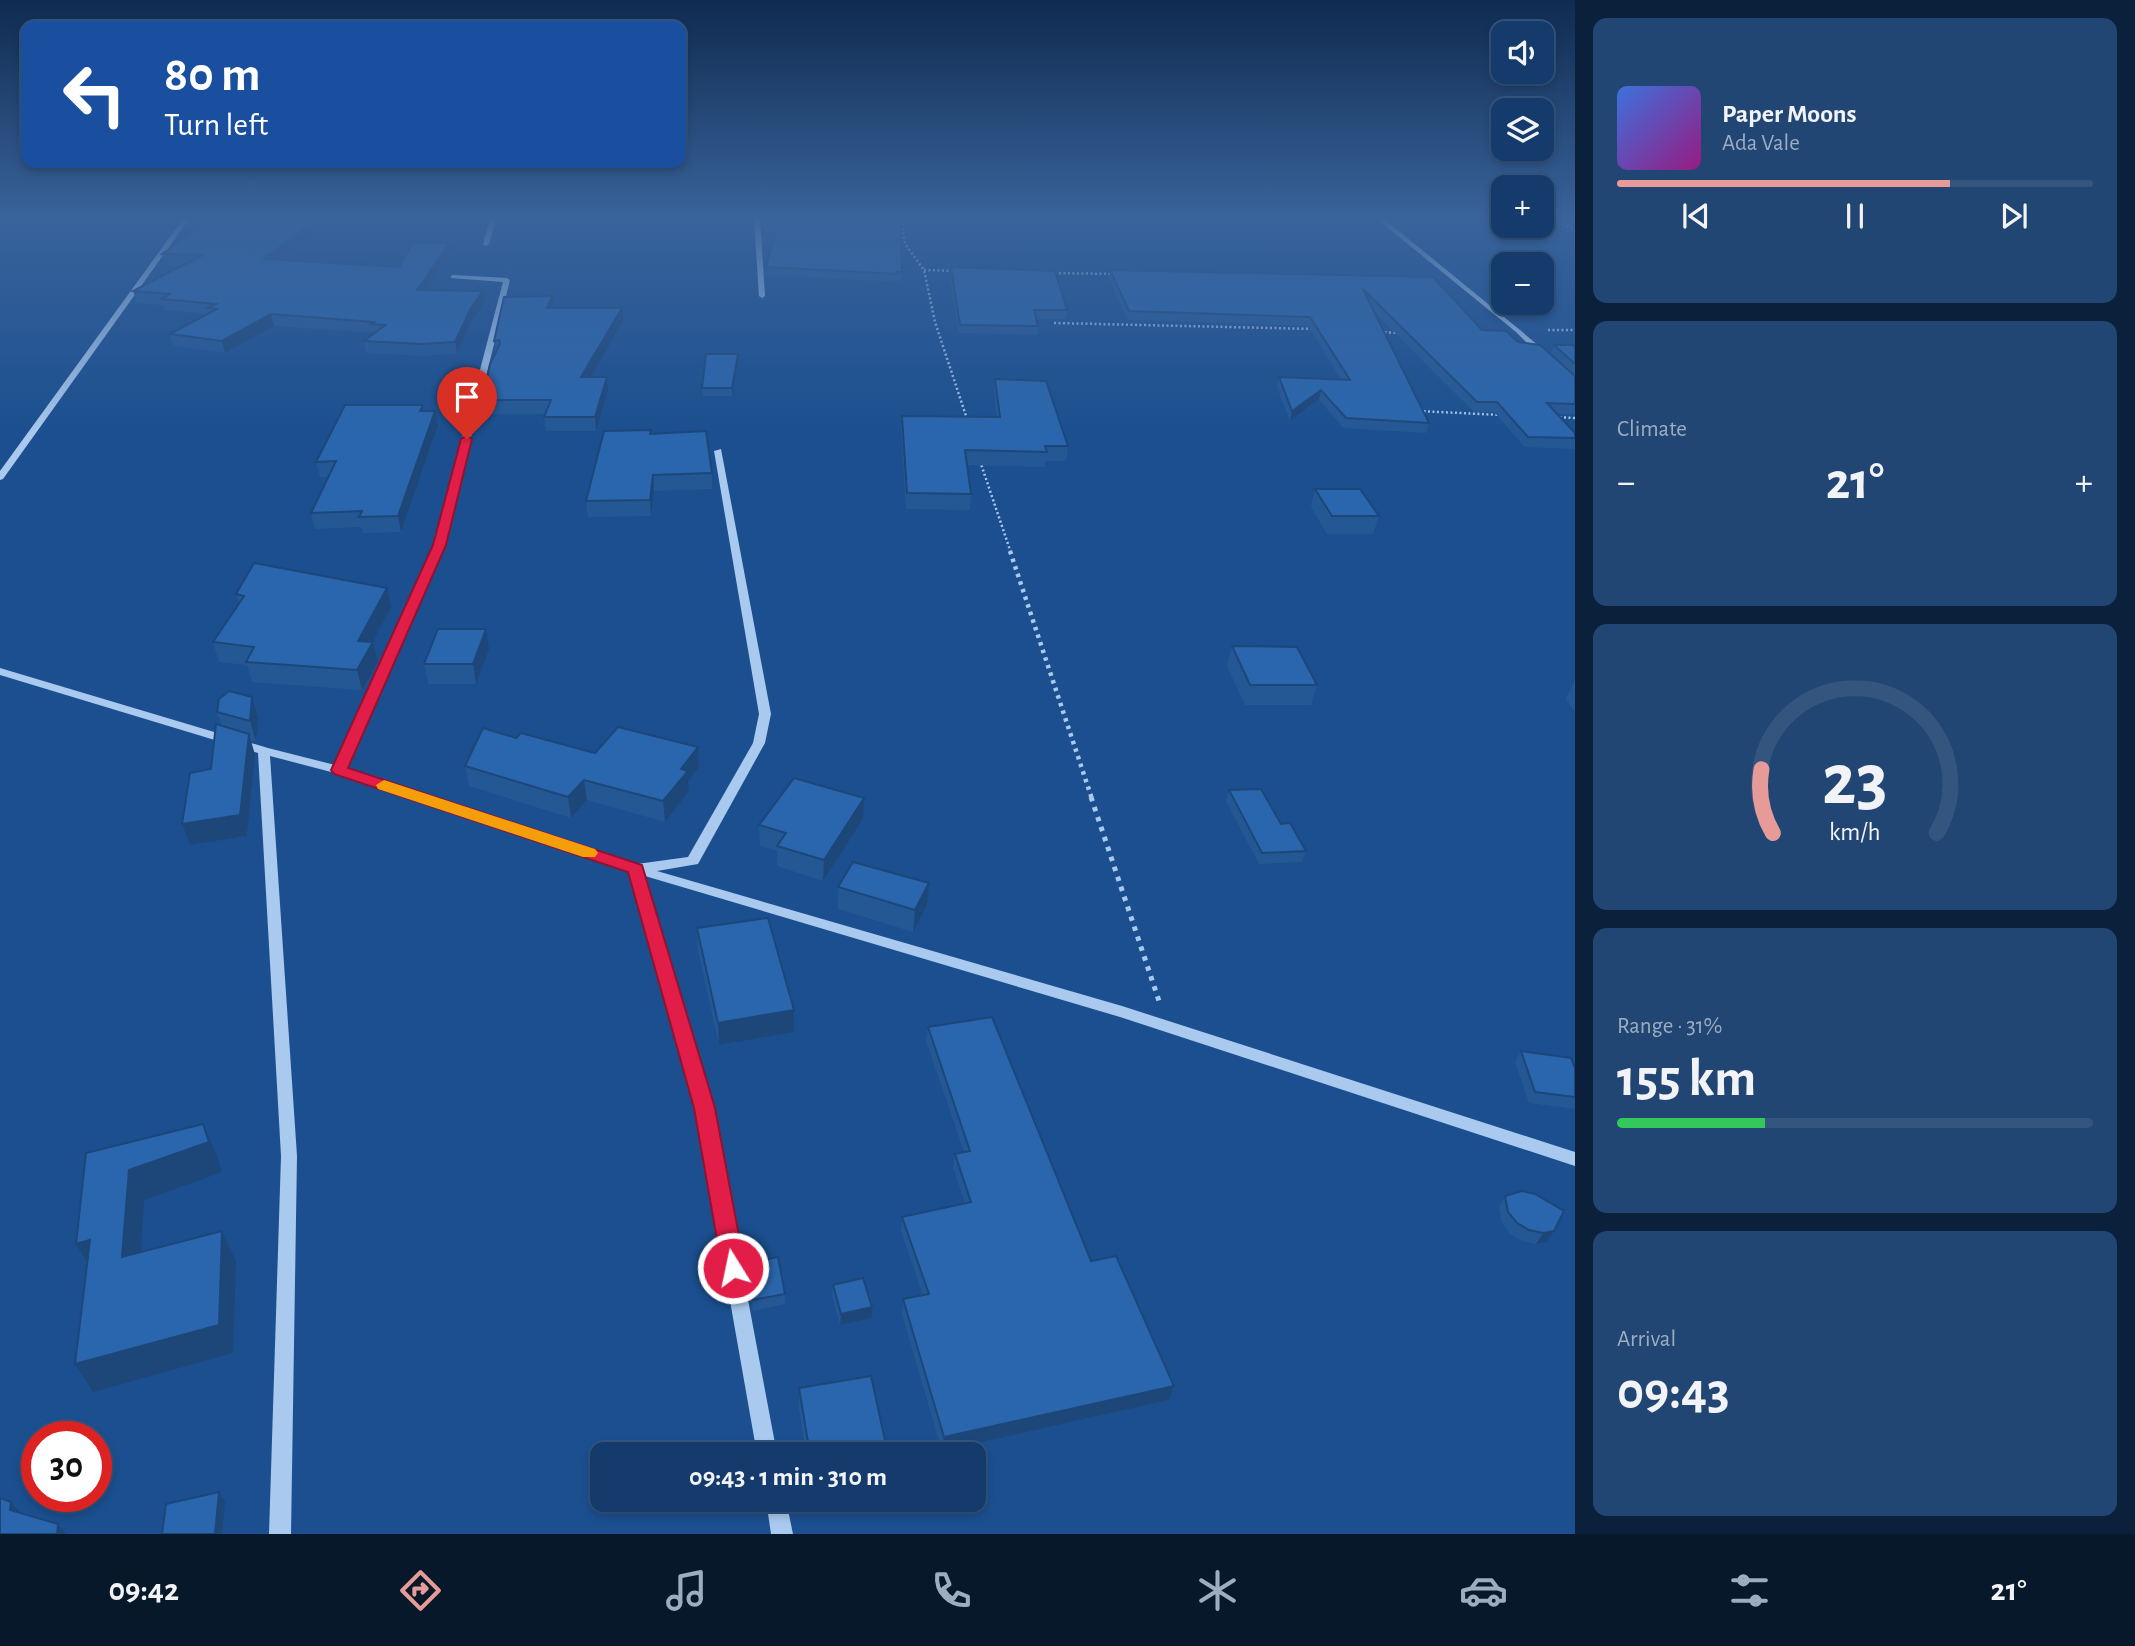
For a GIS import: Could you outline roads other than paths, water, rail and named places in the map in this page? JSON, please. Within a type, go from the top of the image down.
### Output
[{"type":"street","points":[[0,477],[134,291]]},
{"type":"street","points":[[339,770],[439,545],[505,291]]},
{"type":"street","points":[[762,291],[762,296]]},
{"type":"street","points":[[1468,291],[1547,358]]},
{"type":"street","points":[[636,869],[693,861],[759,743],[765,714],[718,451]]},
{"type":"street","points":[[0,671],[264,751],[339,770],[636,869],[1122,1012],[1575,1159]]},
{"type":"street","points":[[264,751],[289,1156],[280,1534]]},
{"type":"street","points":[[636,869],[704,1108],[765,1442]]},
{"type":"street","points":[[778,1512],[782,1534]]}]
